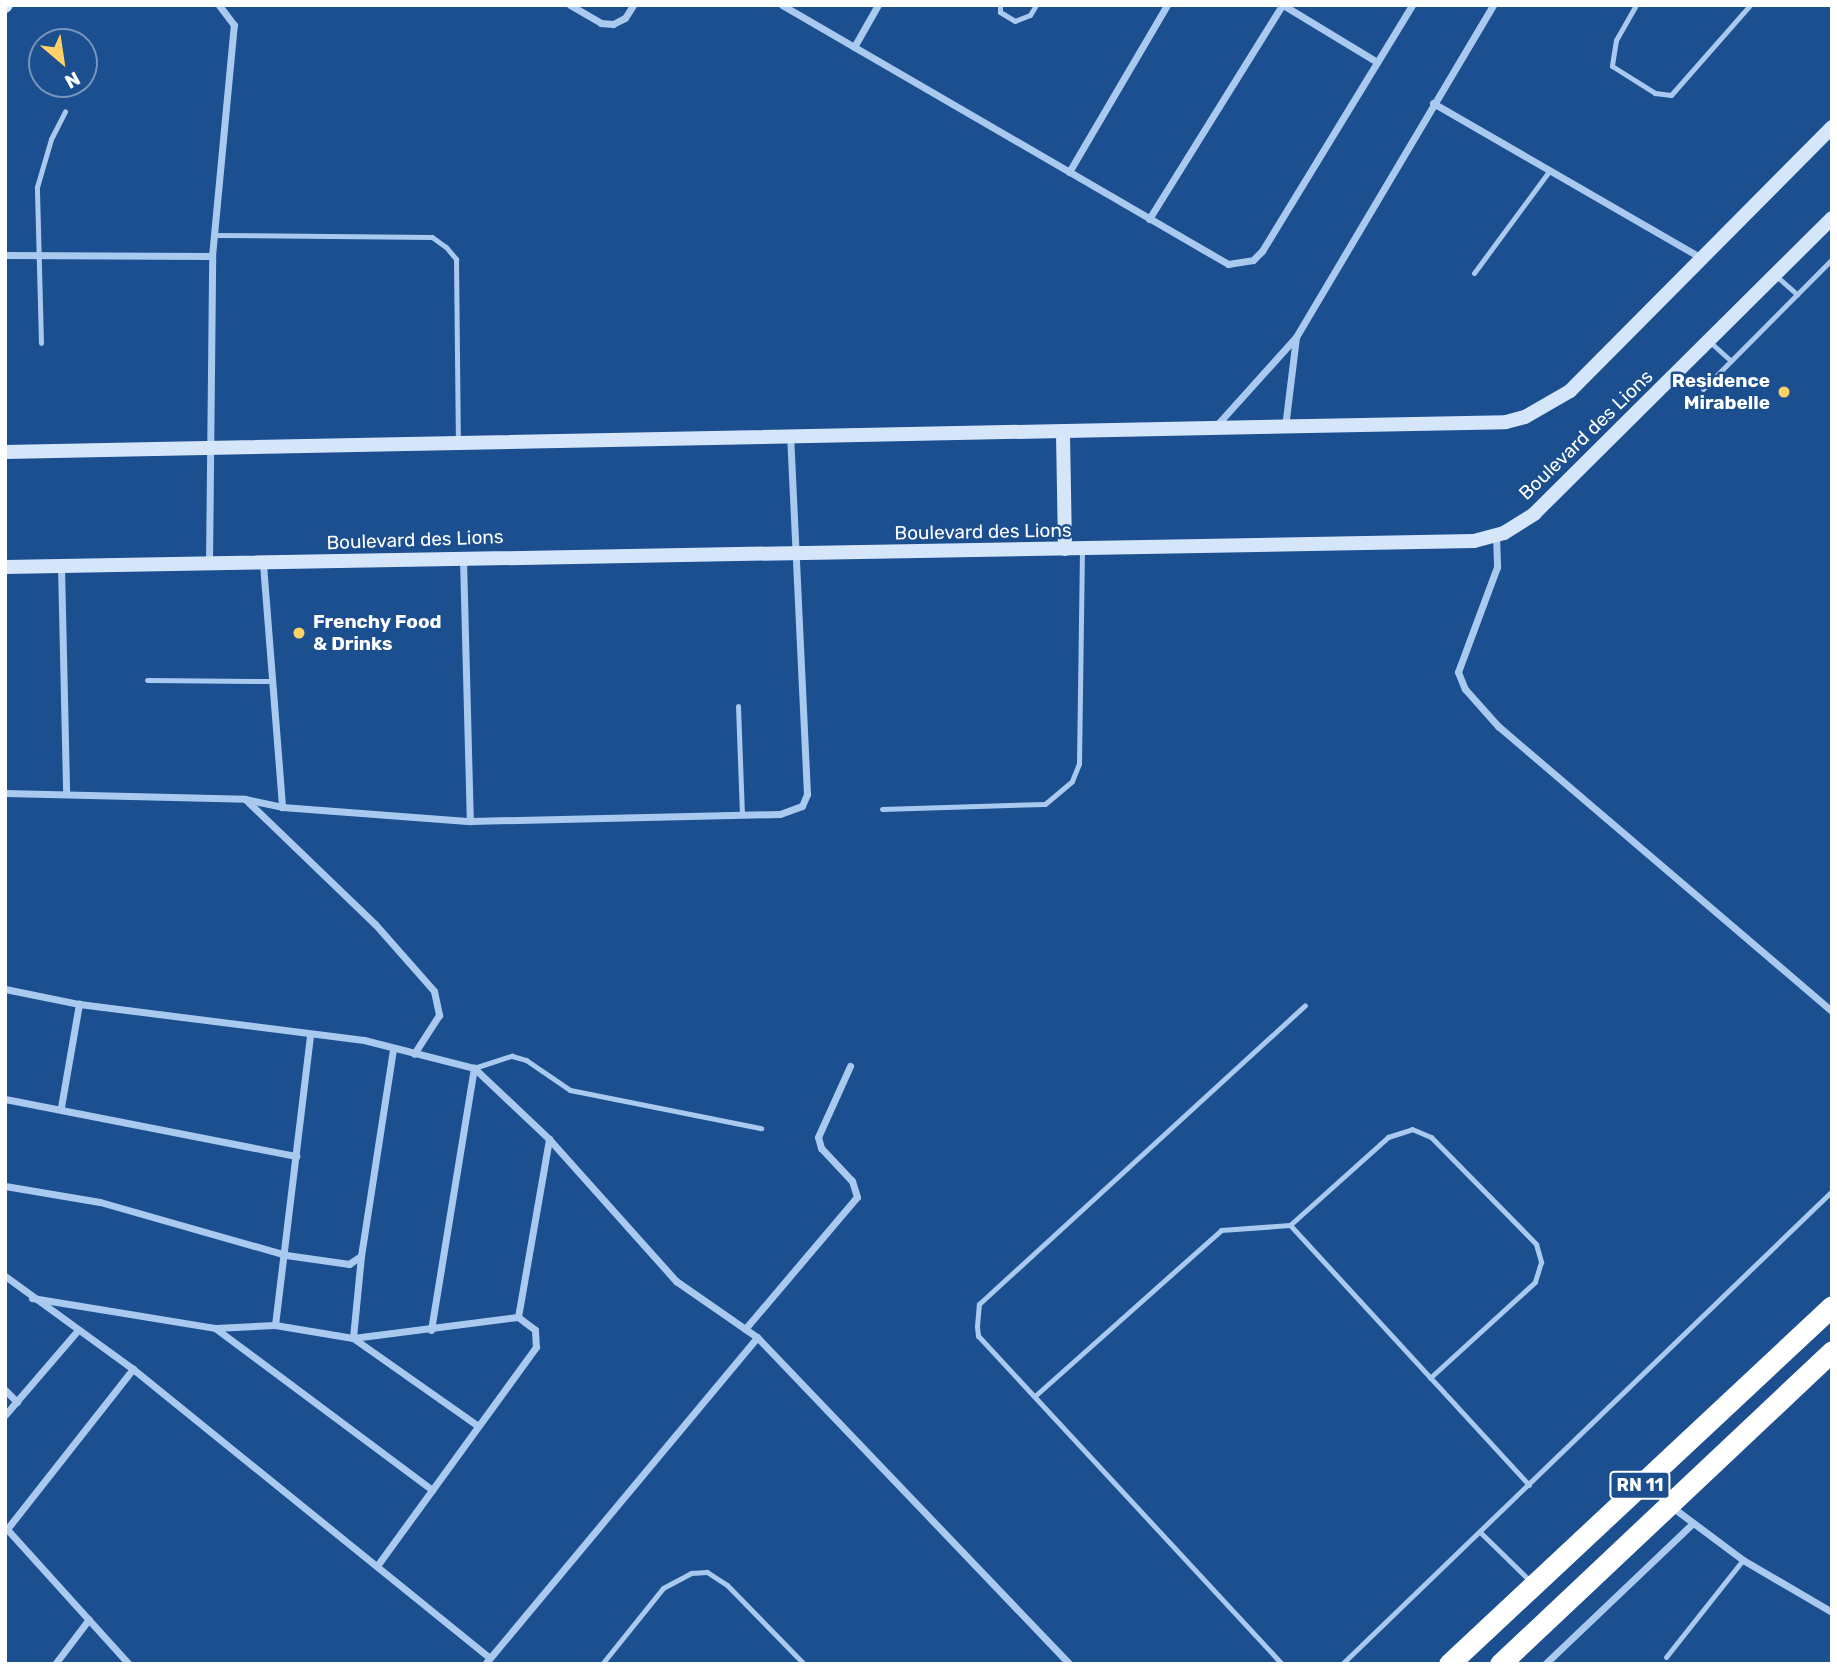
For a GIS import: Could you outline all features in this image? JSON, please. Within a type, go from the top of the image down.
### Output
[{"type":"highway","name":"RN 11","points":[[1448,1664],[1832,1306]]},
{"type":"highway","name":"RN 11","points":[[1500,1664],[1832,1351]]},
{"type":"main road","points":[[5,452],[1485,425],[1525,417],[1570,391],[1832,127]]},
{"type":"main road","name":"Boulevard des Lions","points":[[5,567],[1474,541],[1496,536],[1534,514],[1832,218]]},
{"type":"main road","points":[[1063,433],[1065,549]]},
{"type":"street","points":[[209,564],[212,256],[234,25],[219,5]]},
{"type":"street","points":[[569,5],[601,23],[613,24],[625,18],[633,5]]},
{"type":"street","points":[[782,5],[1228,264],[1253,260],[1412,5]]},
{"type":"street","points":[[854,47],[878,5]]},
{"type":"street","points":[[1069,172],[1167,5]]},
{"type":"street","points":[[1149,219],[1282,5],[1377,62]]},
{"type":"street","points":[[1212,431],[1296,337],[1493,5]]},
{"type":"street","points":[[1433,103],[1703,259]]},
{"type":"street","points":[[5,255],[212,256]]},
{"type":"street","points":[[1285,429],[1296,337]]},
{"type":"street","points":[[5,793],[245,799],[282,807],[470,821],[780,814],[802,806],[807,794],[790,438]]},
{"type":"street","points":[[1496,536],[1497,567],[1458,672],[1465,689],[1498,726],[1832,1011]]},
{"type":"street","points":[[463,557],[470,821]]},
{"type":"street","points":[[263,564],[269,681],[282,807]]},
{"type":"street","points":[[61,566],[66,794]]},
{"type":"street","points":[[245,799],[375,924],[434,991],[439,1015],[414,1055]]},
{"type":"street","points":[[5,989],[79,1004],[364,1040],[393,1050],[474,1068],[549,1139],[677,1281],[757,1337],[1069,1664]]},
{"type":"street","points":[[61,1107],[79,1004]]},
{"type":"street","points":[[275,1325],[286,1255],[310,1035]]},
{"type":"street","points":[[353,1338],[361,1256],[393,1050]]},
{"type":"street","points":[[745,1329],[856,1197],[852,1181],[821,1148],[818,1137],[850,1066]]},
{"type":"street","points":[[430,1330],[474,1068]]},
{"type":"street","points":[[5,1099],[61,1107],[296,1156]]},
{"type":"street","points":[[519,1317],[549,1139]]},
{"type":"street","points":[[5,1186],[100,1202],[286,1255],[339,1266],[361,1256]]},
{"type":"street","points":[[5,1276],[133,1369],[377,1566],[487,1661],[757,1337]]},
{"type":"street","points":[[32,1298],[215,1328],[275,1325],[353,1338],[519,1317],[535,1329],[537,1347],[477,1425],[377,1566]]},
{"type":"street","points":[[215,1328],[432,1490]]},
{"type":"street","points":[[5,1415],[78,1330]]},
{"type":"street","points":[[353,1338],[477,1425]]},
{"type":"street","points":[[129,1664],[6,1528],[133,1369]]},
{"type":"street","points":[[5,1391],[17,1402]]},
{"type":"street","points":[[1669,1505],[1743,1560],[1832,1612]]},
{"type":"street","points":[[1545,1664],[1693,1523]]},
{"type":"street","points":[[55,1664],[89,1619]]},
{"type":"lane","points":[[1000,5],[1000,12],[1015,21],[1030,15],[1036,5]]},
{"type":"lane","points":[[1636,5],[1616,40],[1612,66],[1655,93],[1671,95],[1751,5]]},
{"type":"lane","points":[[41,343],[37,187],[51,139],[65,111]]},
{"type":"lane","points":[[1474,273],[1550,170]]},
{"type":"lane","points":[[214,235],[432,237],[446,247],[456,259],[458,443]]},
{"type":"lane","points":[[1703,389],[1832,260]]},
{"type":"lane","points":[[1774,275],[1797,295]]},
{"type":"lane","points":[[1709,341],[1731,361]]},
{"type":"lane","points":[[882,809],[1026,807],[1045,804],[1072,781],[1079,764],[1082,550]]},
{"type":"lane","points":[[147,680],[269,681]]},
{"type":"lane","points":[[738,706],[742,815]]},
{"type":"lane","points":[[1282,1664],[1036,1395],[978,1336],[979,1304],[1305,1005]]},
{"type":"lane","points":[[474,1068],[512,1056],[526,1060],[570,1090],[761,1128]]},
{"type":"lane","points":[[1036,1395],[1221,1230],[1290,1225],[1388,1137],[1412,1129],[1431,1137],[1536,1244],[1541,1262],[1535,1282],[1430,1378]]},
{"type":"lane","points":[[1342,1664],[1832,1191]]},
{"type":"lane","points":[[1290,1225],[1529,1485]]},
{"type":"lane","points":[[1480,1532],[1533,1584]]},
{"type":"lane","points":[[1666,1657],[1743,1560]]},
{"type":"lane","points":[[602,1664],[663,1588],[691,1573],[707,1572],[727,1585],[804,1664]]},
{"type":"place","name":"Residence Mirabelle","points":[[1784,392]]},
{"type":"place","name":"Frenchy Food & Drinks","points":[[299,633]]}]
